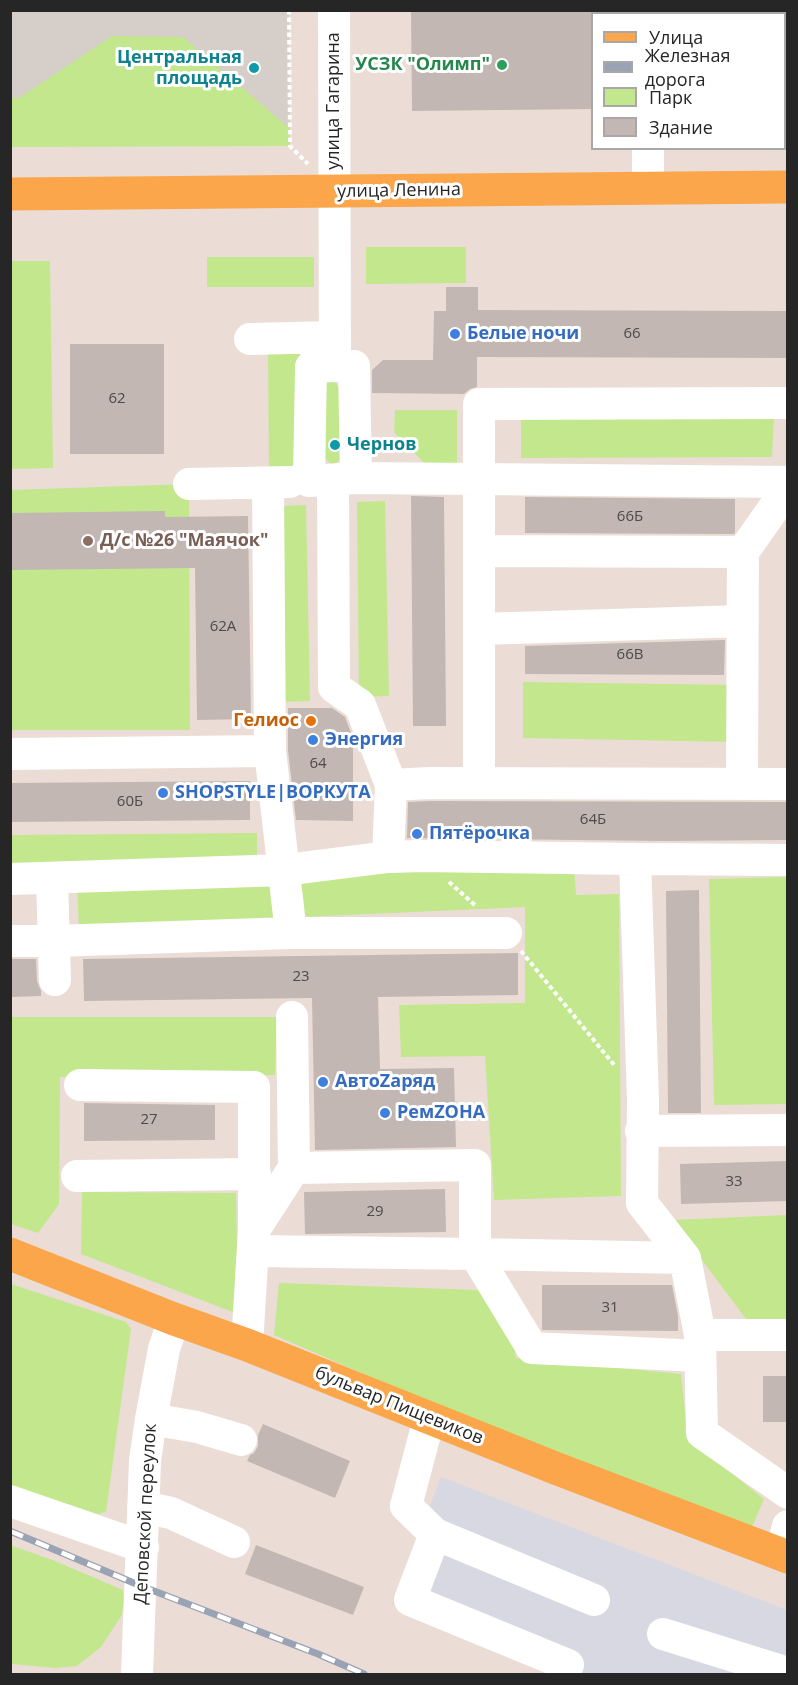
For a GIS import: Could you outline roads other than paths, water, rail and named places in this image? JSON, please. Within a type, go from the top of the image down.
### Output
[{"type":"main road","name":"улица Ленина","points":[[10,194],[788,187]]},
{"type":"main road","name":"бульвар Пищевиков","points":[[10,1254],[174,1319],[247,1345],[429,1419],[785,1546]]},
{"type":"street","name":"улица Гагарина","points":[[334,10],[334,352]]},
{"type":"street","points":[[648,150],[648,188]]},
{"type":"street","points":[[250,339],[334,352],[354,366],[333,480],[334,687],[360,705],[391,785],[388,857]]},
{"type":"street","points":[[333,480],[311,367],[334,352]]},
{"type":"street","points":[[479,783],[479,404],[788,403]]},
{"type":"street","points":[[189,484],[479,479],[788,482]]},
{"type":"street","points":[[268,483],[270,751],[291,933]]},
{"type":"street","points":[[742,784],[743,552],[788,488]]},
{"type":"street","points":[[479,551],[743,552]]},
{"type":"street","points":[[479,629],[743,621]]},
{"type":"street","points":[[10,754],[270,751]]},
{"type":"street","points":[[391,785],[788,784]]},
{"type":"street","points":[[10,879],[285,870],[388,857],[420,856],[788,860]]},
{"type":"street","points":[[635,859],[643,1100],[642,1203],[685,1258],[700,1346],[702,1433],[788,1493]]},
{"type":"street","points":[[52,879],[56,980]]},
{"type":"street","points":[[10,941],[291,933],[506,933]]},
{"type":"street","points":[[253,1240],[294,1168],[292,1017]]},
{"type":"street","points":[[80,1085],[254,1087],[255,1174],[247,1345]]},
{"type":"street","points":[[641,1131],[788,1130]]},
{"type":"street","points":[[294,1168],[475,1166],[475,1254],[532,1348],[700,1346],[788,1335]]},
{"type":"street","points":[[76,1176],[255,1174]]},
{"type":"street","points":[[253,1240],[475,1254],[685,1258]]},
{"type":"street","name":"Деповской переулок","points":[[134,1673],[143,1546],[145,1461],[164,1349],[174,1319]]},
{"type":"street","points":[[151,1419],[197,1427],[241,1440]]},
{"type":"street","points":[[429,1419],[406,1506],[435,1534],[594,1600]]},
{"type":"street","points":[[10,1502],[143,1546]]},
{"type":"street","points":[[143,1507],[171,1513],[234,1542]]},
{"type":"street","points":[[435,1534],[410,1600],[568,1665]]},
{"type":"street","points":[[663,1634],[788,1673]]},
{"type":"railway","points":[[10,1531],[141,1586],[364,1674]]},
{"type":"place","name":"УСЗК \"Олимп\"","points":[[502,65]]},
{"type":"place","name":"Центральная площадь","points":[[254,68]]},
{"type":"place","name":"Белые ночи","points":[[455,334]]},
{"type":"place","name":"Чернов","points":[[335,445]]},
{"type":"place","name":"Д/с №26 \"Маячок\"","points":[[88,541]]},
{"type":"place","name":"Гелиос","points":[[311,721]]},
{"type":"place","name":"Энергия","points":[[313,740]]},
{"type":"place","name":"SHOPSTYLE|ВОРКУТА","points":[[163,793]]},
{"type":"place","name":"Пятёрочка","points":[[417,834]]},
{"type":"place","name":"АвтоZаряд","points":[[323,1082]]},
{"type":"place","name":"РемZОНА","points":[[385,1113]]}]
